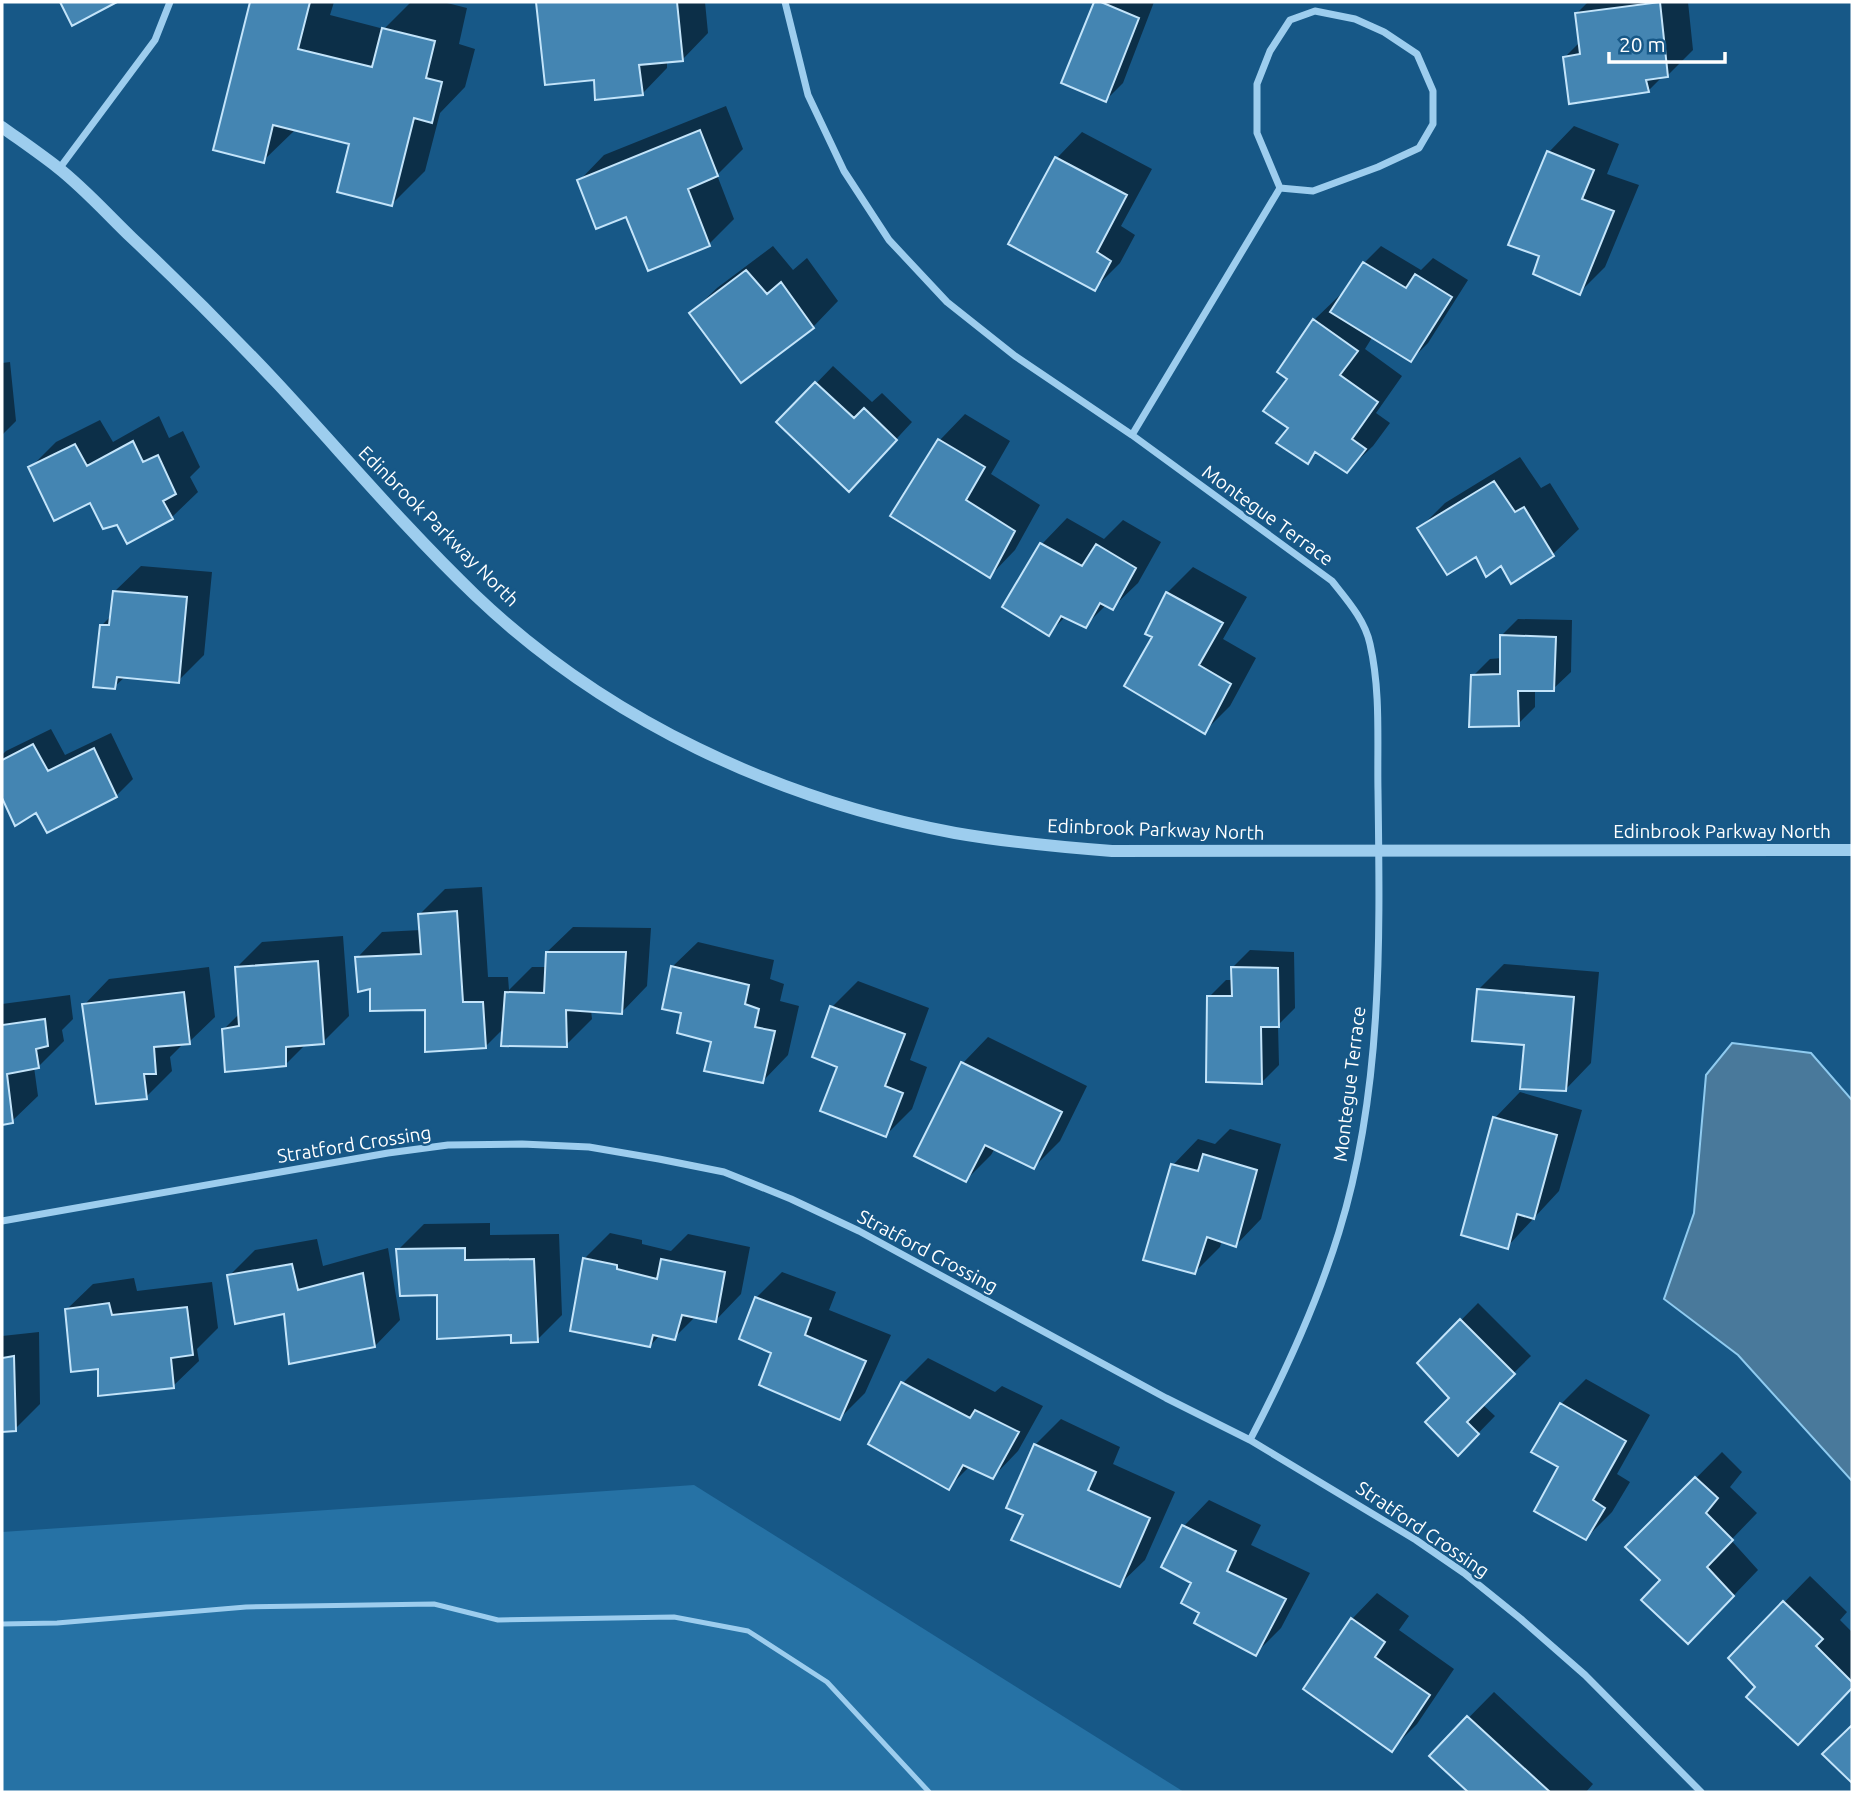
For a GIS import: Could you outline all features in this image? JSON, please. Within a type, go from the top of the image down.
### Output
[{"type":"street","points":[[60,169],[155,40],[170,2]]},
{"type":"street","name":"Montegue Terrace","points":[[786,2],[808,95],[844,171],[890,240],[947,302],[1005,349],[1132,435],[1332,581],[1356,611],[1370,641],[1377,683],[1378,851],[1376,1016],[1368,1090],[1356,1168],[1339,1231],[1314,1303],[1287,1368],[1251,1440]]},
{"type":"street","points":[[1315,11],[1355,19],[1384,32],[1417,54],[1433,91],[1433,124],[1419,148],[1378,167],[1313,191],[1280,188],[1257,134],[1256,84],[1270,51],[1290,20],[1315,11]]},
{"type":"street","name":"Edinbrook Parkway North","points":[[2,127],[60,169],[163,267],[477,597],[582,681],[667,734],[752,774],[857,809],[952,832],[1027,844],[1112,851],[1852,850]]},
{"type":"street","points":[[1132,435],[1280,188]]},
{"type":"street","name":"Stratford Crossing","points":[[2,1221],[447,1144],[589,1147],[724,1172],[859,1231],[1166,1398],[1251,1440],[1376,1514],[1464,1573],[1521,1619],[1585,1675],[1701,1792]]},
{"type":"lane","points":[[2,1624],[57,1623],[246,1607],[434,1604],[498,1620],[686,1619],[748,1631],[827,1682],[929,1792]]},
{"type":"shaded area","points":[[1732,1043],[1811,1053],[1852,1100],[1852,1481],[1738,1355],[1664,1299],[1694,1213],[1706,1075]]},
{"type":"shaded area","points":[[694,1485],[1184,1792],[2,1792],[2,1532]]},
{"type":"building","points":[[60,2],[117,2],[72,26]]},
{"type":"building","points":[[250,2],[310,2],[298,49],[372,67],[382,28],[435,41],[426,78],[442,82],[432,123],[414,118],[392,206],[337,192],[349,144],[273,125],[264,163],[213,150]]},
{"type":"building","points":[[536,2],[677,2],[683,61],[639,65],[643,95],[595,100],[594,80],[545,85]]},
{"type":"building","points":[[1094,2],[1101,2],[1139,18],[1106,102],[1061,83]]},
{"type":"building","points":[[1660,2],[1668,77],[1646,80],[1649,92],[1569,104],[1563,57],[1580,54],[1575,13]]},
{"type":"building","points":[[700,130],[718,176],[688,189],[710,246],[648,271],[626,217],[596,229],[577,180]]},
{"type":"building","points":[[1547,151],[1594,170],[1582,199],[1614,211],[1580,295],[1533,274],[1539,256],[1508,245]]},
{"type":"building","points":[[1055,157],[1127,195],[1097,252],[1111,261],[1095,291],[1008,244]]},
{"type":"building","points":[[1363,262],[1406,288],[1415,274],[1452,297],[1411,362],[1330,312]]},
{"type":"building","points":[[746,270],[767,294],[781,282],[814,328],[741,383],[689,313]]},
{"type":"building","points":[[1313,319],[1358,351],[1340,375],[1378,402],[1352,439],[1366,449],[1347,473],[1315,452],[1308,464],[1276,443],[1288,428],[1263,411],[1287,379],[1277,372]]},
{"type":"building","points":[[815,382],[854,418],[864,408],[897,440],[849,492],[776,422]]},
{"type":"building","points":[[938,439],[985,467],[966,500],[1015,531],[990,578],[890,516]]},
{"type":"building","points":[[133,441],[143,462],[158,455],[176,494],[163,501],[173,519],[127,544],[117,525],[103,529],[90,503],[54,521],[28,467],[75,444],[87,466]]},
{"type":"building","points":[[1494,481],[1515,512],[1524,507],[1554,556],[1511,584],[1501,566],[1486,577],[1476,557],[1447,575],[1417,528]]},
{"type":"building","points":[[1040,543],[1082,566],[1096,544],[1136,568],[1113,610],[1100,603],[1086,628],[1061,616],[1049,636],[1002,607]]},
{"type":"building","points":[[113,591],[187,597],[179,683],[117,677],[115,689],[93,687],[100,625],[109,625]]},
{"type":"building","points":[[1166,592],[1223,623],[1199,665],[1231,684],[1205,734],[1124,686],[1152,637],[1145,634]]},
{"type":"building","points":[[1500,635],[1556,637],[1554,691],[1518,691],[1519,726],[1469,727],[1471,675],[1500,674]]},
{"type":"building","points":[[33,744],[48,771],[94,748],[117,797],[47,833],[36,813],[15,826],[2,798],[2,760]]},
{"type":"building","points":[[457,911],[463,1002],[483,1002],[486,1048],[425,1052],[425,1010],[370,1011],[370,989],[358,992],[355,957],[421,954],[418,914]]},
{"type":"building","points":[[546,952],[626,952],[622,1014],[566,1010],[567,1047],[501,1046],[505,992],[544,993]]},
{"type":"building","points":[[318,961],[324,1044],[286,1047],[286,1066],[225,1072],[222,1029],[239,1026],[235,967]]},
{"type":"building","points":[[671,966],[749,985],[745,1004],[759,1009],[755,1027],[775,1031],[763,1083],[704,1071],[711,1042],[677,1033],[681,1013],[662,1009]]},
{"type":"building","points":[[1231,967],[1278,968],[1279,1027],[1261,1027],[1262,1084],[1206,1082],[1207,996],[1232,996]]},
{"type":"building","points":[[1477,989],[1574,997],[1566,1091],[1520,1089],[1524,1045],[1472,1041]]},
{"type":"building","points":[[184,992],[190,1044],[154,1047],[156,1074],[144,1074],[147,1099],[96,1104],[82,1004]]},
{"type":"building","points":[[830,1006],[905,1034],[885,1086],[903,1093],[886,1137],[820,1111],[837,1067],[812,1057]]},
{"type":"building","points":[[45,1019],[48,1046],[36,1049],[39,1068],[7,1074],[13,1123],[2,1125],[2,1025]]},
{"type":"building","points":[[961,1062],[1062,1112],[1034,1169],[985,1145],[966,1182],[914,1156]]},
{"type":"building","points":[[1493,1117],[1557,1135],[1534,1219],[1517,1214],[1508,1249],[1461,1235]]},
{"type":"building","points":[[1203,1154],[1257,1170],[1236,1247],[1207,1237],[1195,1274],[1143,1260],[1171,1164],[1198,1171]]},
{"type":"building","points":[[465,1248],[465,1260],[534,1259],[538,1342],[511,1343],[511,1335],[437,1339],[437,1295],[400,1296],[396,1249]]},
{"type":"building","points":[[583,1258],[617,1265],[617,1269],[657,1279],[661,1259],[725,1272],[716,1322],[682,1315],[675,1340],[653,1335],[650,1347],[570,1331]]},
{"type":"building","points":[[292,1264],[298,1290],[363,1273],[375,1347],[289,1364],[284,1314],[235,1324],[227,1275]]},
{"type":"building","points":[[755,1297],[811,1318],[805,1335],[866,1361],[840,1420],[759,1385],[771,1353],[739,1339]]},
{"type":"building","points":[[109,1303],[112,1315],[187,1307],[193,1355],[171,1358],[174,1388],[98,1396],[98,1369],[71,1372],[65,1309]]},
{"type":"building","points":[[1460,1319],[1515,1374],[1467,1422],[1479,1434],[1458,1456],[1425,1422],[1449,1398],[1417,1363]]},
{"type":"building","points":[[14,1356],[16,1431],[2,1432],[2,1358]]},
{"type":"building","points":[[901,1382],[970,1418],[975,1410],[1019,1432],[993,1479],[963,1465],[949,1490],[868,1444]]},
{"type":"building","points":[[1560,1403],[1626,1441],[1593,1500],[1605,1508],[1586,1540],[1534,1511],[1558,1467],[1531,1452]]},
{"type":"building","points":[[1034,1444],[1096,1472],[1088,1490],[1150,1518],[1120,1587],[1011,1540],[1023,1515],[1006,1508]]},
{"type":"building","points":[[1695,1477],[1718,1498],[1706,1513],[1733,1540],[1707,1567],[1734,1596],[1688,1644],[1641,1600],[1660,1580],[1625,1547]]},
{"type":"building","points":[[1182,1525],[1236,1551],[1227,1571],[1286,1599],[1256,1656],[1194,1623],[1199,1613],[1181,1603],[1191,1583],[1161,1567]]},
{"type":"building","points":[[1783,1601],[1823,1639],[1816,1646],[1852,1682],[1852,1688],[1798,1745],[1746,1697],[1755,1687],[1728,1658]]},
{"type":"building","points":[[1351,1618],[1385,1642],[1375,1657],[1430,1695],[1392,1752],[1303,1689]]},
{"type":"building","points":[[1467,1716],[1550,1792],[1468,1792],[1429,1756]]},
{"type":"building","points":[[1852,1725],[1852,1783],[1822,1754]]}]
